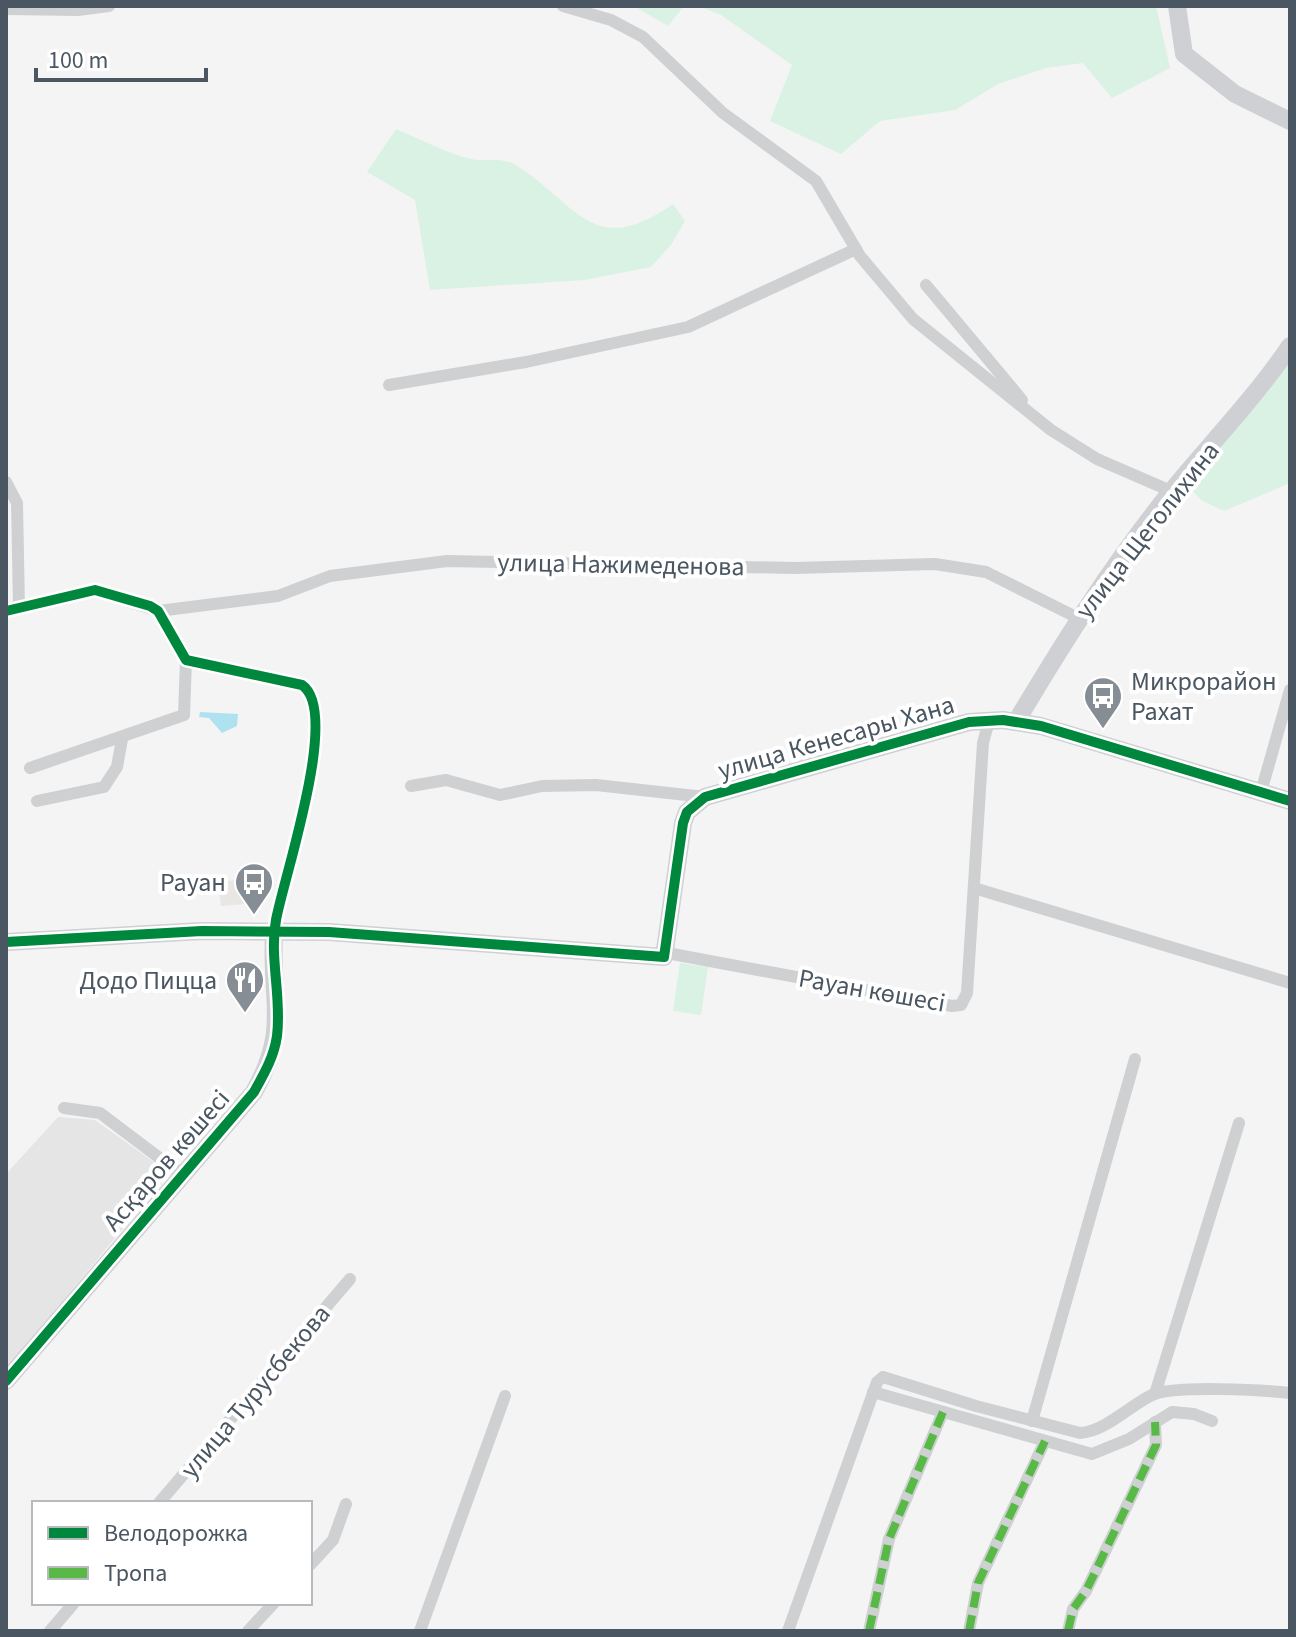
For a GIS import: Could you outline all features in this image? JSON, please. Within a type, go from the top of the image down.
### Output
[{"type":"street","points":[[6,9],[78,10],[109,6]]},
{"type":"street","points":[[563,6],[611,20],[643,37],[723,113],[816,181],[856,249],[913,319],[1036,418],[1097,459],[1171,491]]},
{"type":"street","points":[[1177,6],[1184,54],[1235,94],[1290,121]]},
{"type":"street","points":[[389,385],[526,362],[688,327],[856,249]]},
{"type":"street","points":[[926,285],[1036,418]]},
{"type":"street","name":"улица Щеголихина","points":[[1016,722],[1078,618],[1171,491],[1260,390],[1290,346]]},
{"type":"street","points":[[7,486],[17,503],[12,610],[95,590],[158,611],[186,660],[186,713],[122,739],[30,768]]},
{"type":"street","name":"улица Нажимеденова","points":[[158,611],[278,596],[330,576],[447,561],[795,568],[935,564],[986,572],[1078,618]]},
{"type":"street","points":[[186,660],[302,685],[309,690],[316,706],[318,719],[309,786],[274,934]]},
{"type":"street","points":[[1261,792],[1286,719],[1290,690]]},
{"type":"street","name":"Рауан көшесі","points":[[667,953],[952,1006],[961,1005],[967,993],[983,743],[989,721]]},
{"type":"street","name":"улица Кенесары Хана","points":[[667,953],[683,823],[687,812],[705,797],[969,722],[1016,722],[1080,736],[1290,801]]},
{"type":"street","points":[[37,801],[104,787],[117,767],[122,739]]},
{"type":"street","points":[[411,786],[446,780],[500,795],[542,786],[596,785],[705,797]]},
{"type":"street","points":[[974,888],[1290,983]]},
{"type":"street","points":[[6,942],[202,931],[274,934],[329,932],[652,959],[667,953]]},
{"type":"street","name":"Асқаров көшесі","points":[[6,1381],[254,1092],[271,1062],[277,1034],[274,934]]},
{"type":"street","points":[[1032,1421],[1135,1059]]},
{"type":"street","points":[[64,1108],[100,1113],[182,1175]]},
{"type":"street","points":[[1155,1394],[1239,1123]]},
{"type":"street","name":"улица Турусбекова","points":[[161,1501],[350,1279]]},
{"type":"street","points":[[788,1631],[877,1382],[890,1377],[1032,1421],[1087,1432],[1155,1394],[1247,1389],[1290,1393]]},
{"type":"street","points":[[873,1392],[893,1402],[943,1412],[1092,1454],[1106,1451],[1172,1412],[1212,1421]]},
{"type":"street","points":[[420,1631],[505,1396]]},
{"type":"street","points":[[869,1631],[889,1539],[943,1412]]},
{"type":"street","points":[[1068,1631],[1073,1609],[1086,1591],[1156,1445],[1155,1422]]},
{"type":"street","points":[[969,1631],[978,1583],[1045,1441]]},
{"type":"street","points":[[312,1563],[333,1540],[346,1504]]},
{"type":"street","points":[[50,1631],[72,1605]]},
{"type":"street","points":[[248,1631],[272,1605]]},
{"type":"shaded area","points":[[237,880],[238,890],[244,890],[246,904],[221,906],[218,882]]},
{"type":"shaded area","points":[[58,1117],[95,1120],[169,1173],[6,1369],[6,1174]]},
{"type":"green space","points":[[634,6],[684,6],[668,26]]},
{"type":"green space","points":[[699,6],[1156,6],[1170,68],[1112,98],[1083,63],[1046,68],[998,84],[955,110],[880,121],[841,154],[770,121],[792,65],[721,15]]},
{"type":"green space","points":[[396,129],[462,156],[514,164],[571,209],[604,227],[623,227],[645,220],[673,204],[685,221],[671,245],[651,267],[584,280],[430,290],[415,200],[367,172]]},
{"type":"green space","points":[[1290,359],[1290,483],[1224,511],[1201,500],[1187,484]]},
{"type":"green space","points":[[680,963],[708,967],[701,1015],[673,1011]]},
{"type":"water","points":[[200,712],[238,714],[237,726],[222,733],[209,718],[199,717]]},
{"type":"marked path","points":[[869,1631],[889,1539],[943,1412]]},
{"type":"marked path","points":[[1068,1631],[1073,1609],[1086,1591],[1156,1445],[1155,1422]]},
{"type":"marked path","points":[[969,1631],[978,1583],[1045,1441]]},
{"type":"cycle path","points":[[6,611],[95,590],[150,606],[158,611],[186,660],[302,685],[312,701],[316,726],[307,796],[274,934],[278,1021],[276,1044],[268,1065],[254,1092],[6,1381]]},
{"type":"cycle path","points":[[6,942],[202,931],[329,932],[664,957],[683,823],[687,812],[705,797],[969,722],[1003,720],[1041,726],[1290,801]]},
{"type":"place","name":"Микрорайон Рахат","points":[[1103,730]]},
{"type":"place","name":"Рауан","points":[[254,916]]},
{"type":"place","name":"Додо Пицца","points":[[245,1014]]}]
